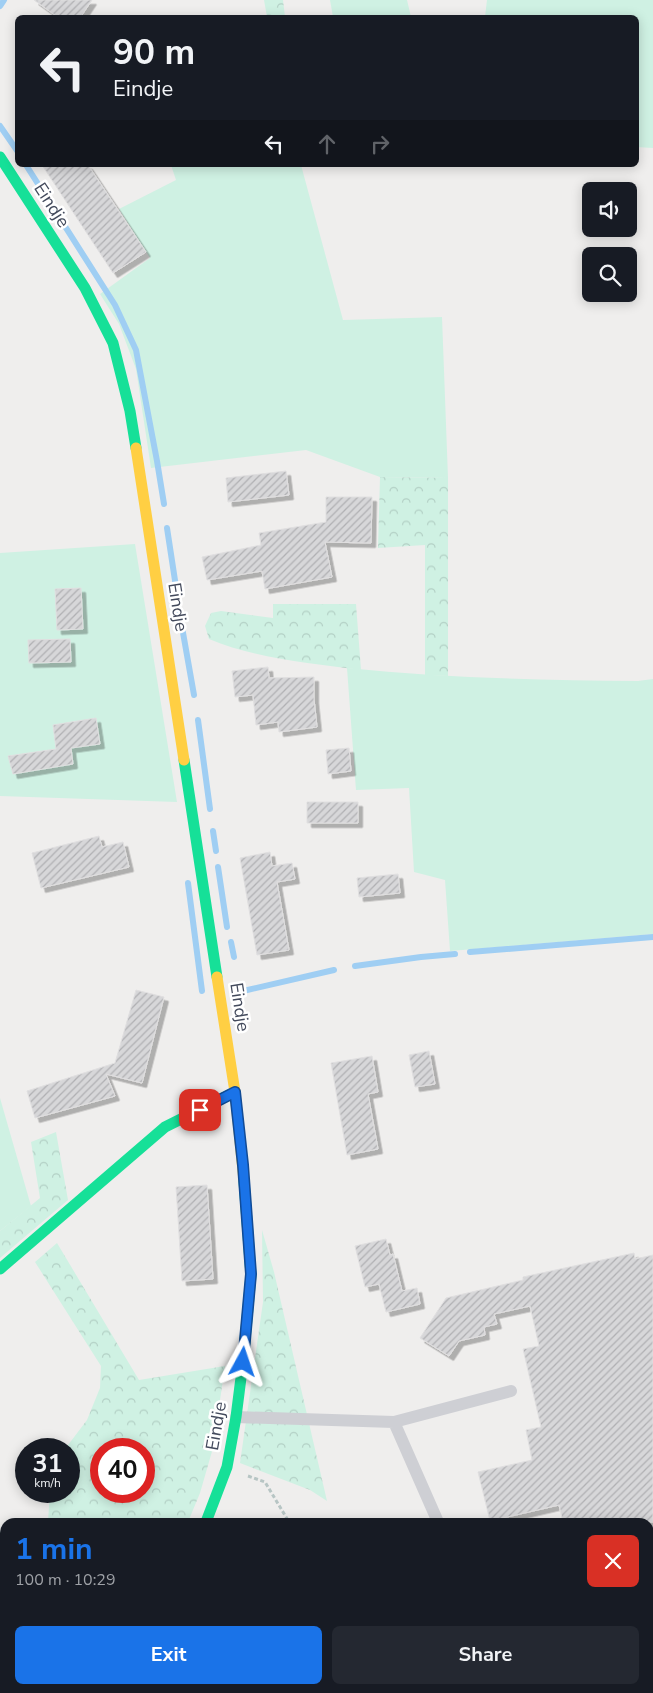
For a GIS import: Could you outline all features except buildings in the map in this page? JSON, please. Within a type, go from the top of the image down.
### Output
[{"type":"street","name":"Eindje","points":[[0,157],[85,288],[113,343],[130,411],[235,1092],[243,1165],[251,1274],[236,1417],[227,1467],[208,1518]]},
{"type":"street","points":[[0,1268],[165,1127],[235,1092]]},
{"type":"lane","points":[[236,1417],[394,1422],[511,1391]]},
{"type":"lane","points":[[394,1422],[436,1518]]},
{"type":"path","points":[[227,1467],[265,1482],[287,1518]]},
{"type":"green space","points":[[264,0],[283,0],[285,15],[267,15]]},
{"type":"green space","points":[[330,0],[407,0],[411,15],[333,15]]},
{"type":"green space","points":[[487,0],[653,0],[653,148],[639,147],[639,15],[485,15]]},
{"type":"green space","points":[[172,167],[302,167],[343,320],[442,317],[448,478],[380,477],[306,450],[151,468],[136,369],[119,324],[100,294],[150,258],[119,209],[176,180]]},
{"type":"green space","points":[[380,477],[448,478],[448,676],[425,675],[425,545],[378,548]]},
{"type":"green space","points":[[135,544],[177,802],[0,796],[0,553]]},
{"type":"green space","points":[[273,604],[356,604],[361,670],[265,656],[209,639],[205,626],[211,613],[221,611],[273,618]]},
{"type":"green space","points":[[347,668],[492,678],[638,681],[653,679],[653,934],[450,951],[445,880],[414,872],[409,788],[356,790]]},
{"type":"green space","points":[[0,1098],[31,1206],[0,1231]]},
{"type":"green space","points":[[56,1132],[68,1200],[0,1258],[0,1231],[40,1198],[31,1142]]},
{"type":"green space","points":[[262,1230],[274,1272],[327,1501],[310,1490],[240,1463],[263,1302]]},
{"type":"green space","points":[[57,1243],[139,1380],[225,1366],[213,1448],[200,1493],[190,1518],[48,1518],[49,1503],[80,1503],[80,1438],[73,1438],[87,1420],[100,1388],[101,1366],[35,1262]]},
{"type":"waterway","points":[[0,6],[4,0]]},
{"type":"waterway","points":[[0,126],[15,148]]},
{"type":"waterway","points":[[27,167],[115,305],[136,350],[164,504]]},
{"type":"waterway","points":[[167,528],[176,587]]},
{"type":"waterway","points":[[179,610],[194,695]]},
{"type":"waterway","points":[[198,720],[210,809]]},
{"type":"waterway","points":[[213,831],[216,851]]},
{"type":"waterway","points":[[218,867],[227,927]]},
{"type":"waterway","points":[[188,883],[202,991]]},
{"type":"waterway","points":[[470,952],[653,937]]},
{"type":"waterway","points":[[231,942],[234,957]]},
{"type":"waterway","points":[[355,966],[455,954]]},
{"type":"waterway","points":[[243,991],[334,970]]},
{"type":"traffic: fast","points":[[0,157],[85,288],[113,343],[130,411],[136,448]]},
{"type":"traffic: fast","points":[[184,760],[217,977]]},
{"type":"traffic: fast","points":[[0,1269],[165,1127],[235,1092]]},
{"type":"traffic: fast","points":[[208,1518],[227,1467],[243,1362],[251,1275],[244,1181]]},
{"type":"traffic: slow","points":[[136,448],[184,760]]},
{"type":"traffic: slow","points":[[217,977],[235,1092],[244,1181]]},
{"type":"route","points":[[200,1110],[235,1092],[243,1165],[251,1274],[243,1362]]}]
